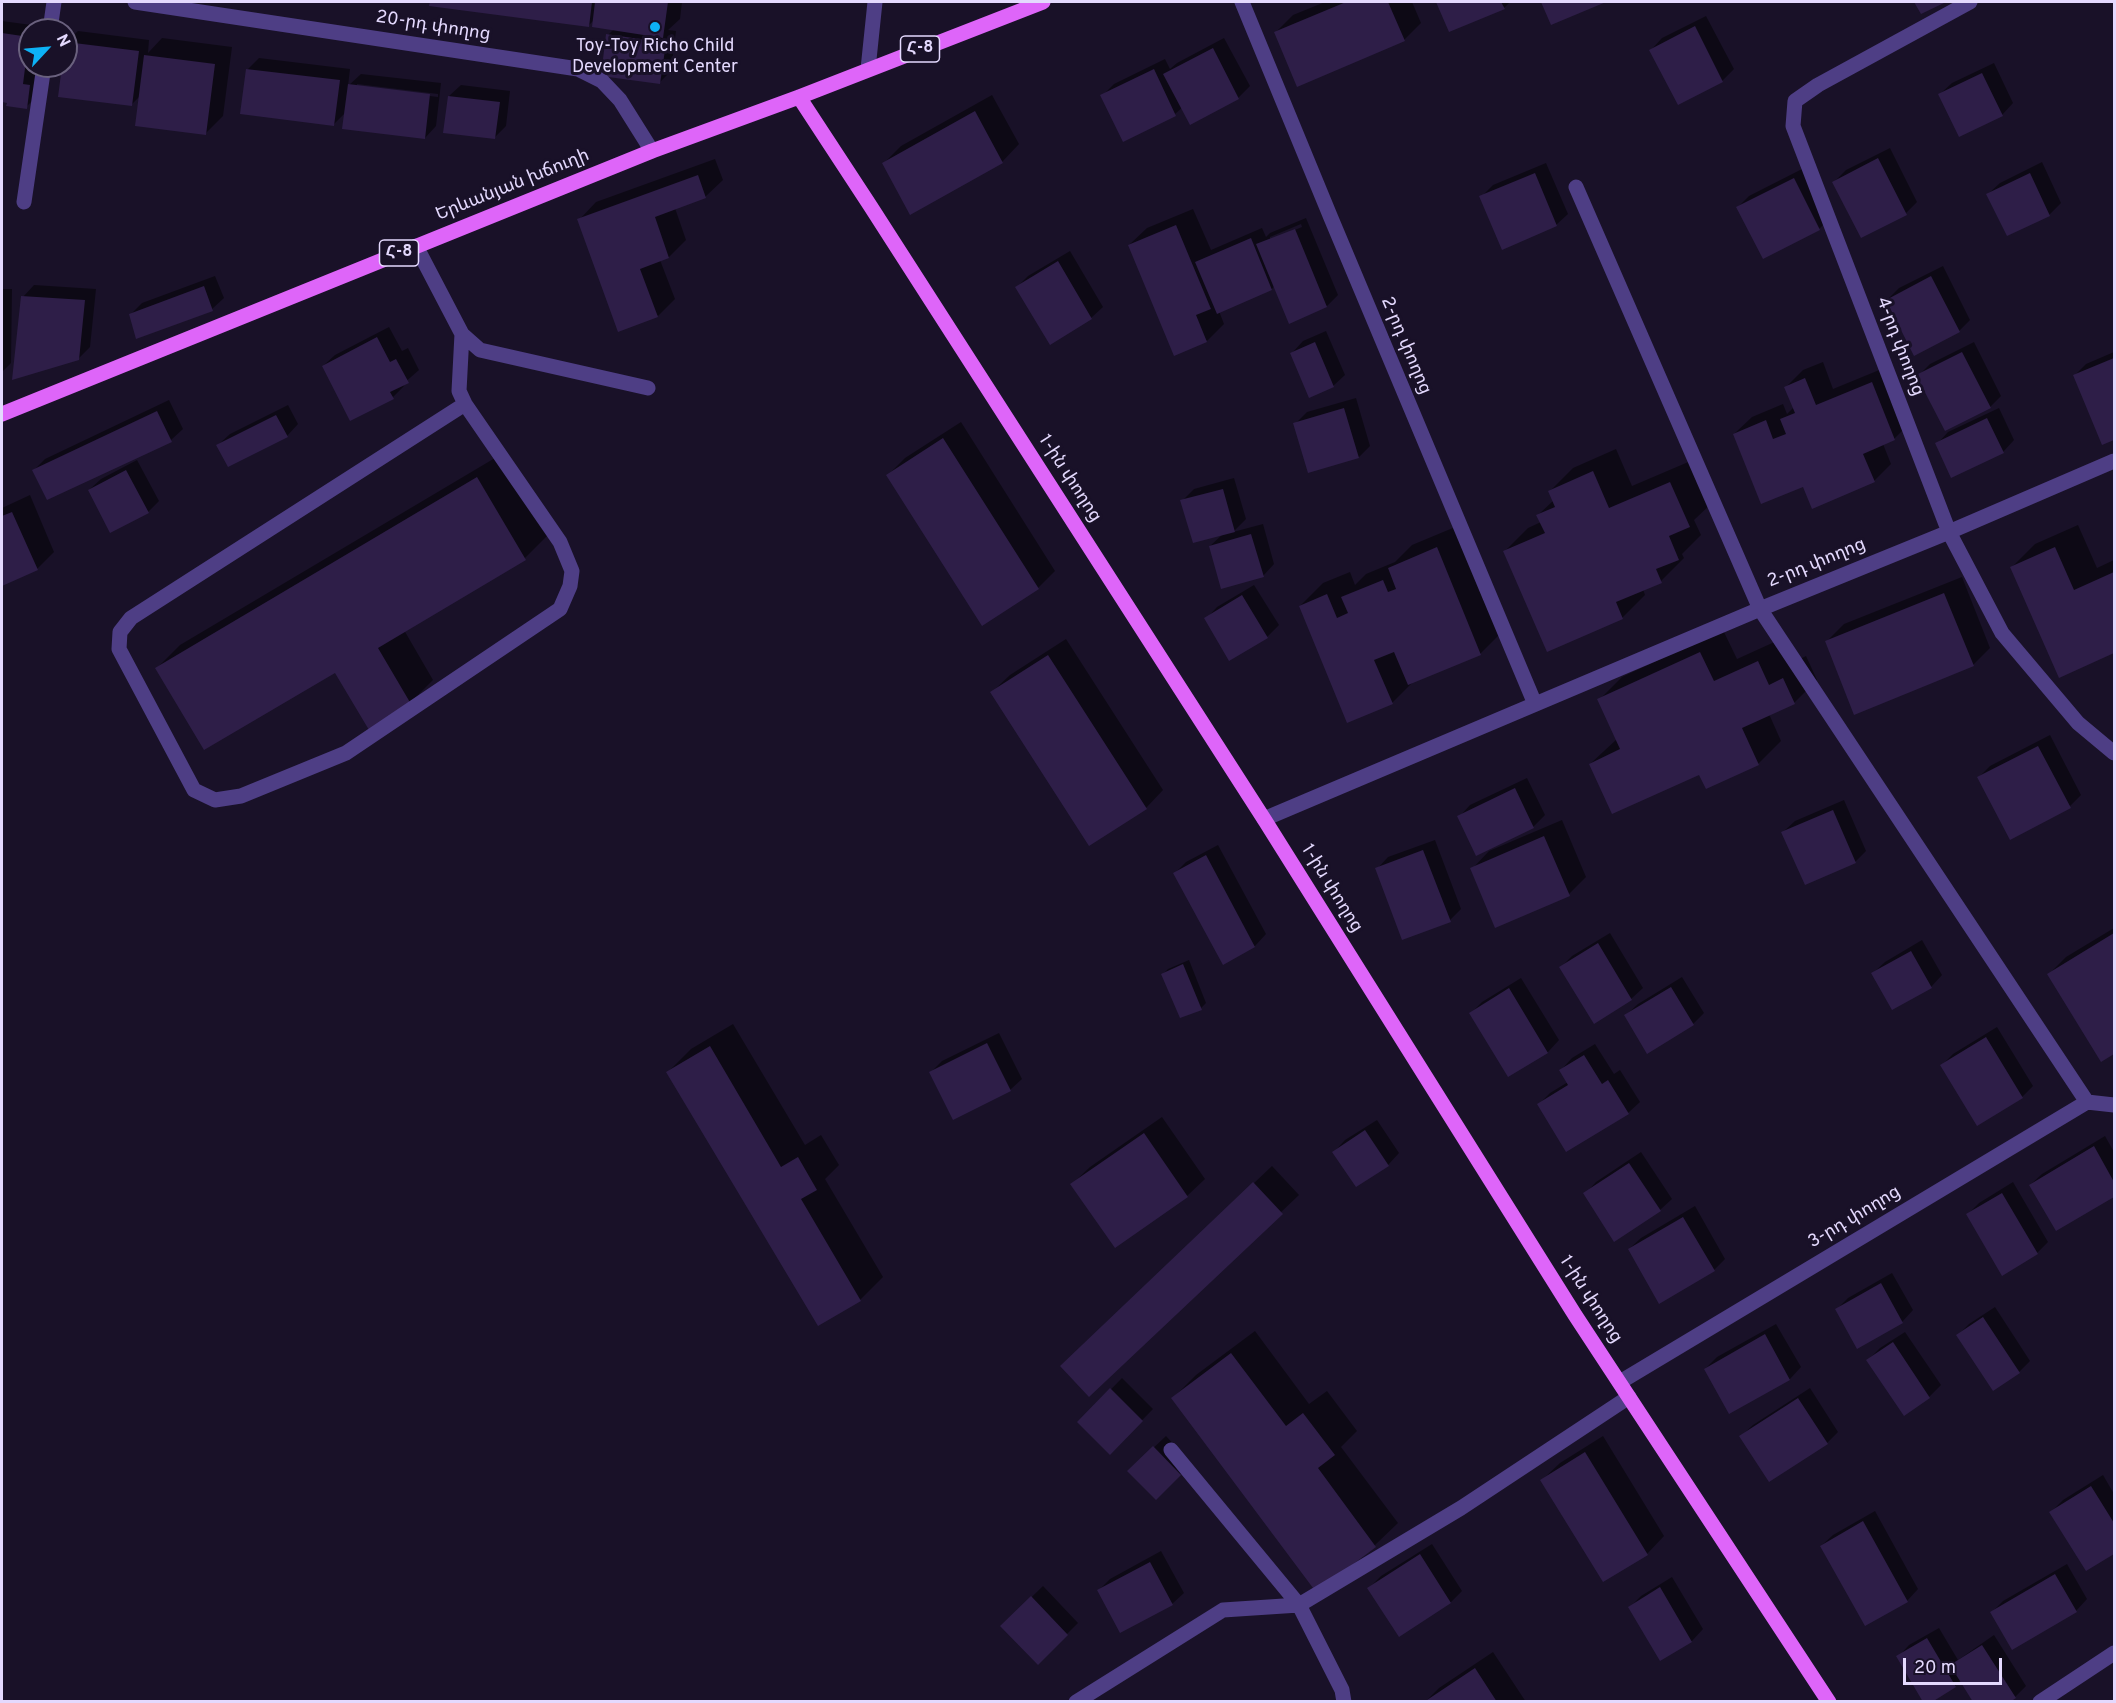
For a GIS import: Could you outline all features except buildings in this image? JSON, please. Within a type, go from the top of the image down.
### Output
[{"type":"main road","name":"Երևանյան խճուղի","points":[[2,414],[652,151],[799,97],[1043,2]]},
{"type":"main road","name":"1-ին փողոց","points":[[799,97],[1264,819],[1575,1315],[1830,1701]]},
{"type":"street","points":[[52,18],[54,2]]},
{"type":"street","name":"20-րդ փողոց","points":[[135,2],[578,69],[602,81],[620,100],[652,151]]},
{"type":"street","points":[[868,69],[875,2]]},
{"type":"street","name":"2-րդ փողոց","points":[[1242,2],[1535,704]]},
{"type":"street","name":"4-րդ փողոց","points":[[1970,2],[1818,85],[1795,101],[1793,126],[1949,532],[2002,633],[2078,723],[2115,753]]},
{"type":"street","points":[[24,202],[42,78]]},
{"type":"street","points":[[1576,187],[1760,609],[2087,1102],[2115,1105]]},
{"type":"street","points":[[416,246],[462,334],[480,350],[648,388]]},
{"type":"street","points":[[462,334],[459,391],[465,404],[560,542],[572,571],[570,586],[560,609],[346,753],[241,796],[215,800],[194,790],[119,649],[120,632],[132,618],[465,404]]},
{"type":"street","name":"2-րդ փողոց","points":[[1264,819],[2115,461]]},
{"type":"street","name":"3-րդ փողոց","points":[[1620,1382],[2087,1102]]},
{"type":"street","points":[[1076,1701],[1223,1611],[1299,1605],[1461,1508],[1629,1397]]},
{"type":"street","points":[[1171,1450],[1299,1605],[1342,1690],[1344,1701]]},
{"type":"street","points":[[2040,1701],[2115,1653]]},
{"type":"place","name":"Toy-Toy Richo Child Development Center","points":[[655,27]]}]
